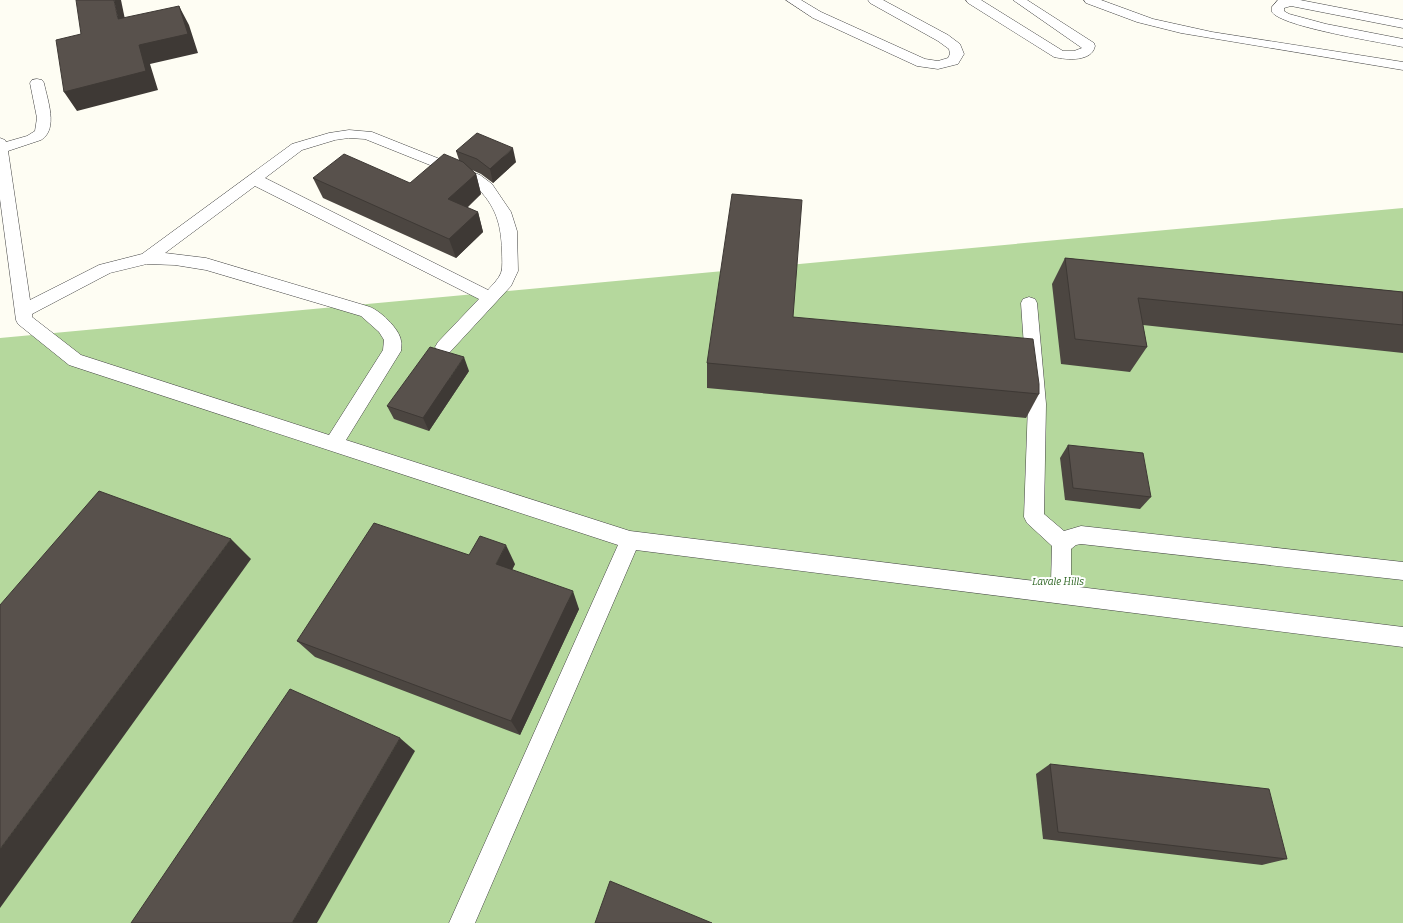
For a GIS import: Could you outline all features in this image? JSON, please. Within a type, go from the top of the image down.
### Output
[{"type":"lane","points":[[792,0],[817,15],[922,63],[938,65],[953,61],[957,54],[955,47],[943,38],[874,0]]},
{"type":"lane","points":[[972,0],[1058,54],[1070,56],[1080,54],[1088,50],[1089,46],[1019,0]]},
{"type":"lane","points":[[1090,0],[1148,22],[1220,38],[1403,66]]},
{"type":"lane","points":[[1403,24],[1291,2],[1282,3],[1278,7],[1278,12],[1285,17],[1325,28],[1403,43]]},
{"type":"lane","points":[[37,83],[45,126],[41,134],[34,138],[0,146],[24,320],[75,360],[630,540],[1403,637]]},
{"type":"lane","points":[[147,258],[297,147],[315,141],[349,134],[367,135],[475,178],[487,188],[494,197],[502,212],[509,231],[510,271],[505,282],[444,347]]},
{"type":"lane","points":[[254,179],[490,298]]},
{"type":"lane","points":[[23,311],[105,269],[147,258],[175,259],[214,266],[367,312],[385,327],[393,340],[392,351],[333,444]]},
{"type":"lane","points":[[1029,303],[1037,404],[1034,517],[1063,543]]},
{"type":"lane","points":[[1061,594],[1061,549],[1063,543],[1068,538],[1082,535],[1403,571]]},
{"type":"lane","points":[[462,923],[630,540]]},
{"type":"green space","name":"Lavale Hills","points":[[1403,208],[1403,923],[0,923],[0,338]]},
{"type":"building","points":[[76,0],[114,0],[118,19],[179,6],[188,34],[139,45],[146,71],[64,92],[56,40],[81,34]]},
{"type":"building","points":[[477,133],[513,148],[490,169],[477,159],[456,151]]},
{"type":"building","points":[[344,154],[410,183],[444,154],[463,162],[476,174],[448,199],[478,212],[449,239],[313,178]]},
{"type":"building","points":[[732,194],[802,200],[793,317],[1033,339],[1039,394],[707,363]]},
{"type":"building","points":[[1065,258],[1403,292],[1403,325],[1138,298],[1147,347],[1075,339]]},
{"type":"building","points":[[430,347],[464,357],[423,418],[387,406]]},
{"type":"building","points":[[1068,445],[1143,453],[1151,497],[1073,488]]},
{"type":"building","points":[[99,491],[231,539],[0,849],[0,605]]},
{"type":"building","points":[[374,523],[469,555],[480,536],[506,545],[496,564],[573,591],[511,721],[297,641]]},
{"type":"building","points":[[290,689],[400,738],[292,923],[131,923]]},
{"type":"building","points":[[1050,764],[1269,789],[1287,859],[1058,832]]},
{"type":"building","points":[[610,881],[712,923],[595,923]]}]
